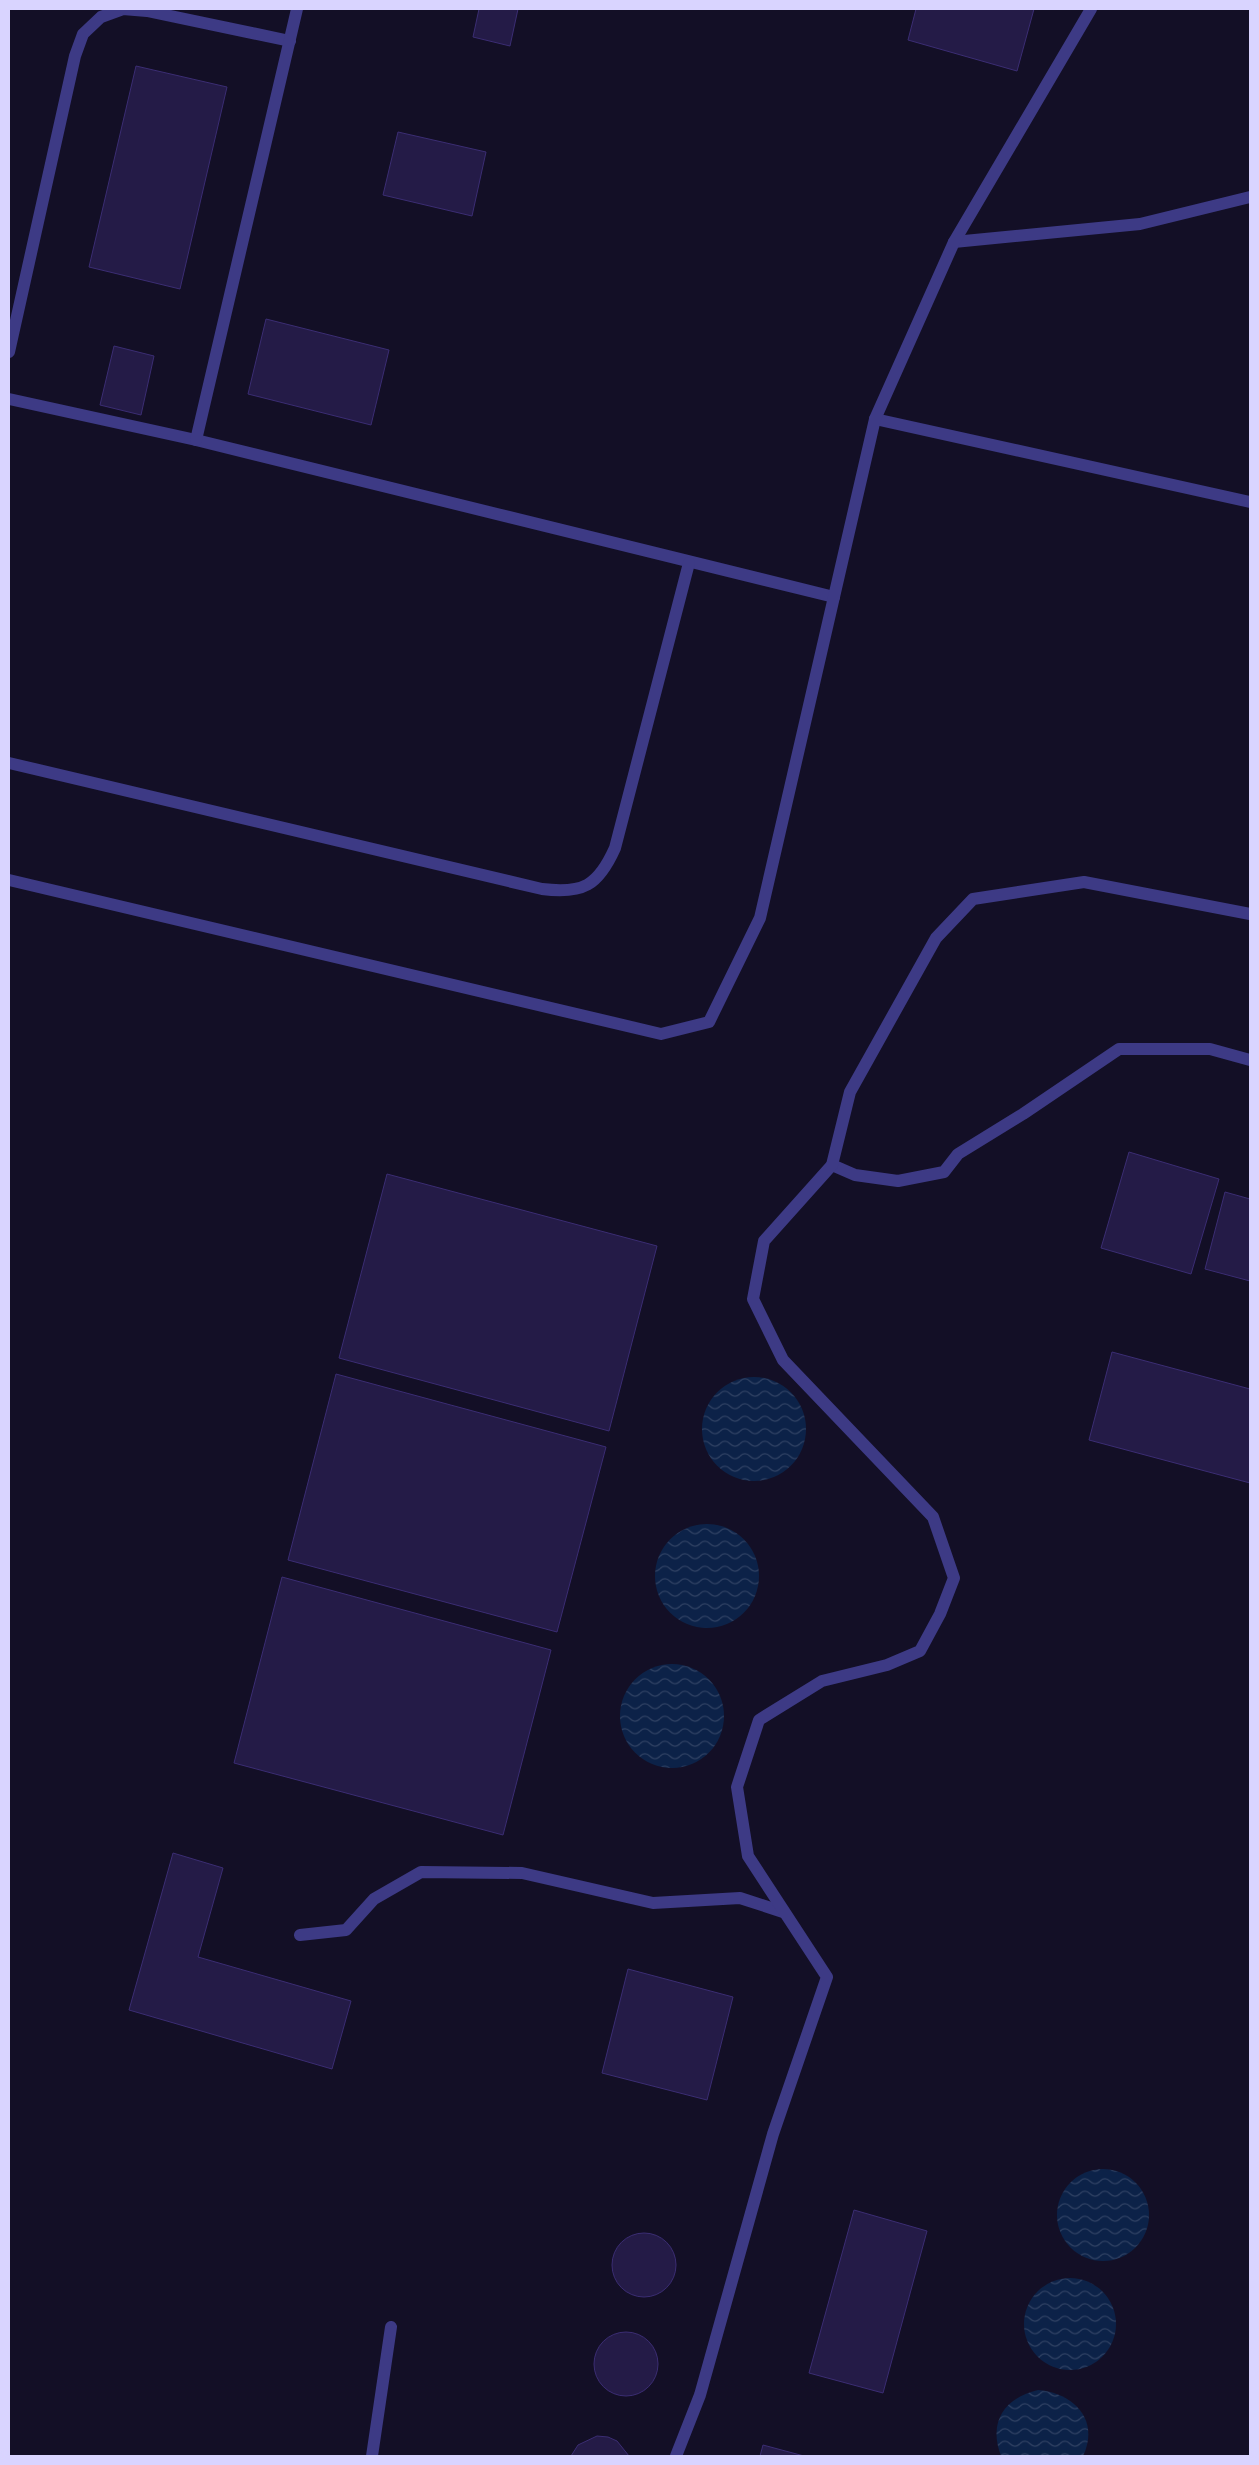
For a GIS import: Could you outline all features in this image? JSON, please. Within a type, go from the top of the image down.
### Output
[{"type":"street","points":[[9,352],[75,56],[83,34],[100,17],[123,9],[147,12],[290,42]]},
{"type":"street","points":[[196,440],[297,9]]},
{"type":"street","points":[[9,880],[661,1034],[709,1022],[760,918],[875,418],[954,242],[1091,9]]},
{"type":"street","points":[[954,242],[1140,224],[1250,197]]},
{"type":"street","points":[[9,399],[196,440],[834,597]]},
{"type":"street","points":[[875,418],[1250,502]]},
{"type":"street","points":[[9,763],[542,889],[566,892],[588,885],[606,870],[615,848],[689,562]]},
{"type":"street","points":[[676,2456],[700,2395],[774,2134],[827,1977],[748,1856],[738,1787],[759,1720],[822,1681],[887,1665],[920,1651],[940,1614],[954,1578],[932,1517],[783,1360],[753,1299],[764,1241],[832,1165],[850,1092],[936,938],[973,899],[1084,882],[1250,914]]},
{"type":"street","points":[[832,1165],[855,1175],[898,1180],[944,1172],[958,1154],[1023,1114],[1119,1049],[1210,1049],[1250,1060]]},
{"type":"street","points":[[300,1936],[346,1930],[374,1899],[422,1872],[522,1873],[653,1903],[740,1898],[783,1912]]},
{"type":"street","points":[[372,2456],[391,2327]]},
{"type":"water","points":[[754,1377],[774,1381],[791,1392],[802,1409],[806,1429],[802,1449],[791,1466],[774,1477],[754,1481],[734,1477],[717,1466],[706,1449],[702,1429],[706,1409],[717,1392],[734,1381]]},
{"type":"water","points":[[707,1524],[727,1528],[736,1533],[750,1547],[755,1556],[759,1576],[755,1596],[750,1605],[736,1619],[727,1624],[707,1628],[687,1624],[678,1619],[664,1605],[659,1596],[655,1576],[659,1556],[664,1547],[678,1533],[687,1528]]},
{"type":"water","points":[[672,1664],[692,1668],[709,1679],[720,1696],[724,1716],[720,1736],[709,1753],[692,1764],[672,1768],[652,1764],[635,1753],[624,1736],[620,1716],[624,1696],[635,1679],[652,1668]]},
{"type":"water","points":[[1103,2169],[1120,2173],[1135,2183],[1145,2198],[1149,2215],[1145,2232],[1135,2247],[1120,2257],[1103,2261],[1086,2257],[1071,2247],[1061,2232],[1057,2215],[1061,2198],[1071,2183],[1086,2173]]},
{"type":"water","points":[[1070,2278],[1087,2282],[1102,2292],[1112,2307],[1116,2324],[1112,2341],[1102,2356],[1087,2366],[1070,2370],[1053,2366],[1038,2356],[1028,2341],[1024,2324],[1028,2307],[1038,2292],[1053,2282]]},
{"type":"water","points":[[1038,2390],[1051,2392],[1063,2397],[1073,2403],[1080,2411],[1086,2420],[1088,2431],[1083,2456],[1001,2456],[997,2444],[997,2432],[998,2422],[1002,2413],[1016,2399]]},
{"type":"building","points":[[479,9],[518,9],[510,46],[473,37]]},
{"type":"building","points":[[916,9],[1034,9],[1017,71],[908,40]]},
{"type":"building","points":[[136,66],[227,87],[180,289],[89,267]]},
{"type":"building","points":[[398,132],[486,152],[472,216],[383,195]]},
{"type":"building","points":[[266,319],[389,350],[371,425],[248,394]]},
{"type":"building","points":[[114,346],[154,356],[141,415],[100,405]]},
{"type":"building","points":[[1129,1152],[1219,1179],[1191,1274],[1101,1248]]},
{"type":"building","points":[[387,1174],[657,1246],[609,1431],[339,1358]]},
{"type":"building","points":[[1225,1192],[1250,1199],[1250,1281],[1205,1269]]},
{"type":"building","points":[[1112,1352],[1250,1389],[1250,1483],[1089,1440]]},
{"type":"building","points":[[336,1374],[606,1447],[557,1632],[288,1560]]},
{"type":"building","points":[[282,1577],[551,1650],[503,1835],[234,1763]]},
{"type":"building","points":[[173,1853],[223,1868],[198,1957],[351,2001],[332,2069],[129,2010]]},
{"type":"building","points":[[628,1969],[733,1997],[707,2100],[602,2073]]},
{"type":"building","points":[[854,2210],[927,2231],[883,2393],[809,2373]]},
{"type":"building","points":[[644,2233],[662,2239],[670,2247],[676,2265],[670,2283],[662,2291],[644,2297],[626,2291],[618,2283],[612,2265],[618,2247],[626,2239]]},
{"type":"building","points":[[626,2332],[644,2338],[652,2346],[658,2364],[652,2382],[644,2390],[626,2396],[608,2390],[600,2382],[594,2364],[600,2346],[608,2338]]},
{"type":"building","points":[[597,2436],[608,2437],[617,2441],[629,2456],[571,2456],[578,2445]]},
{"type":"building","points":[[763,2445],[804,2456],[760,2456]]}]
